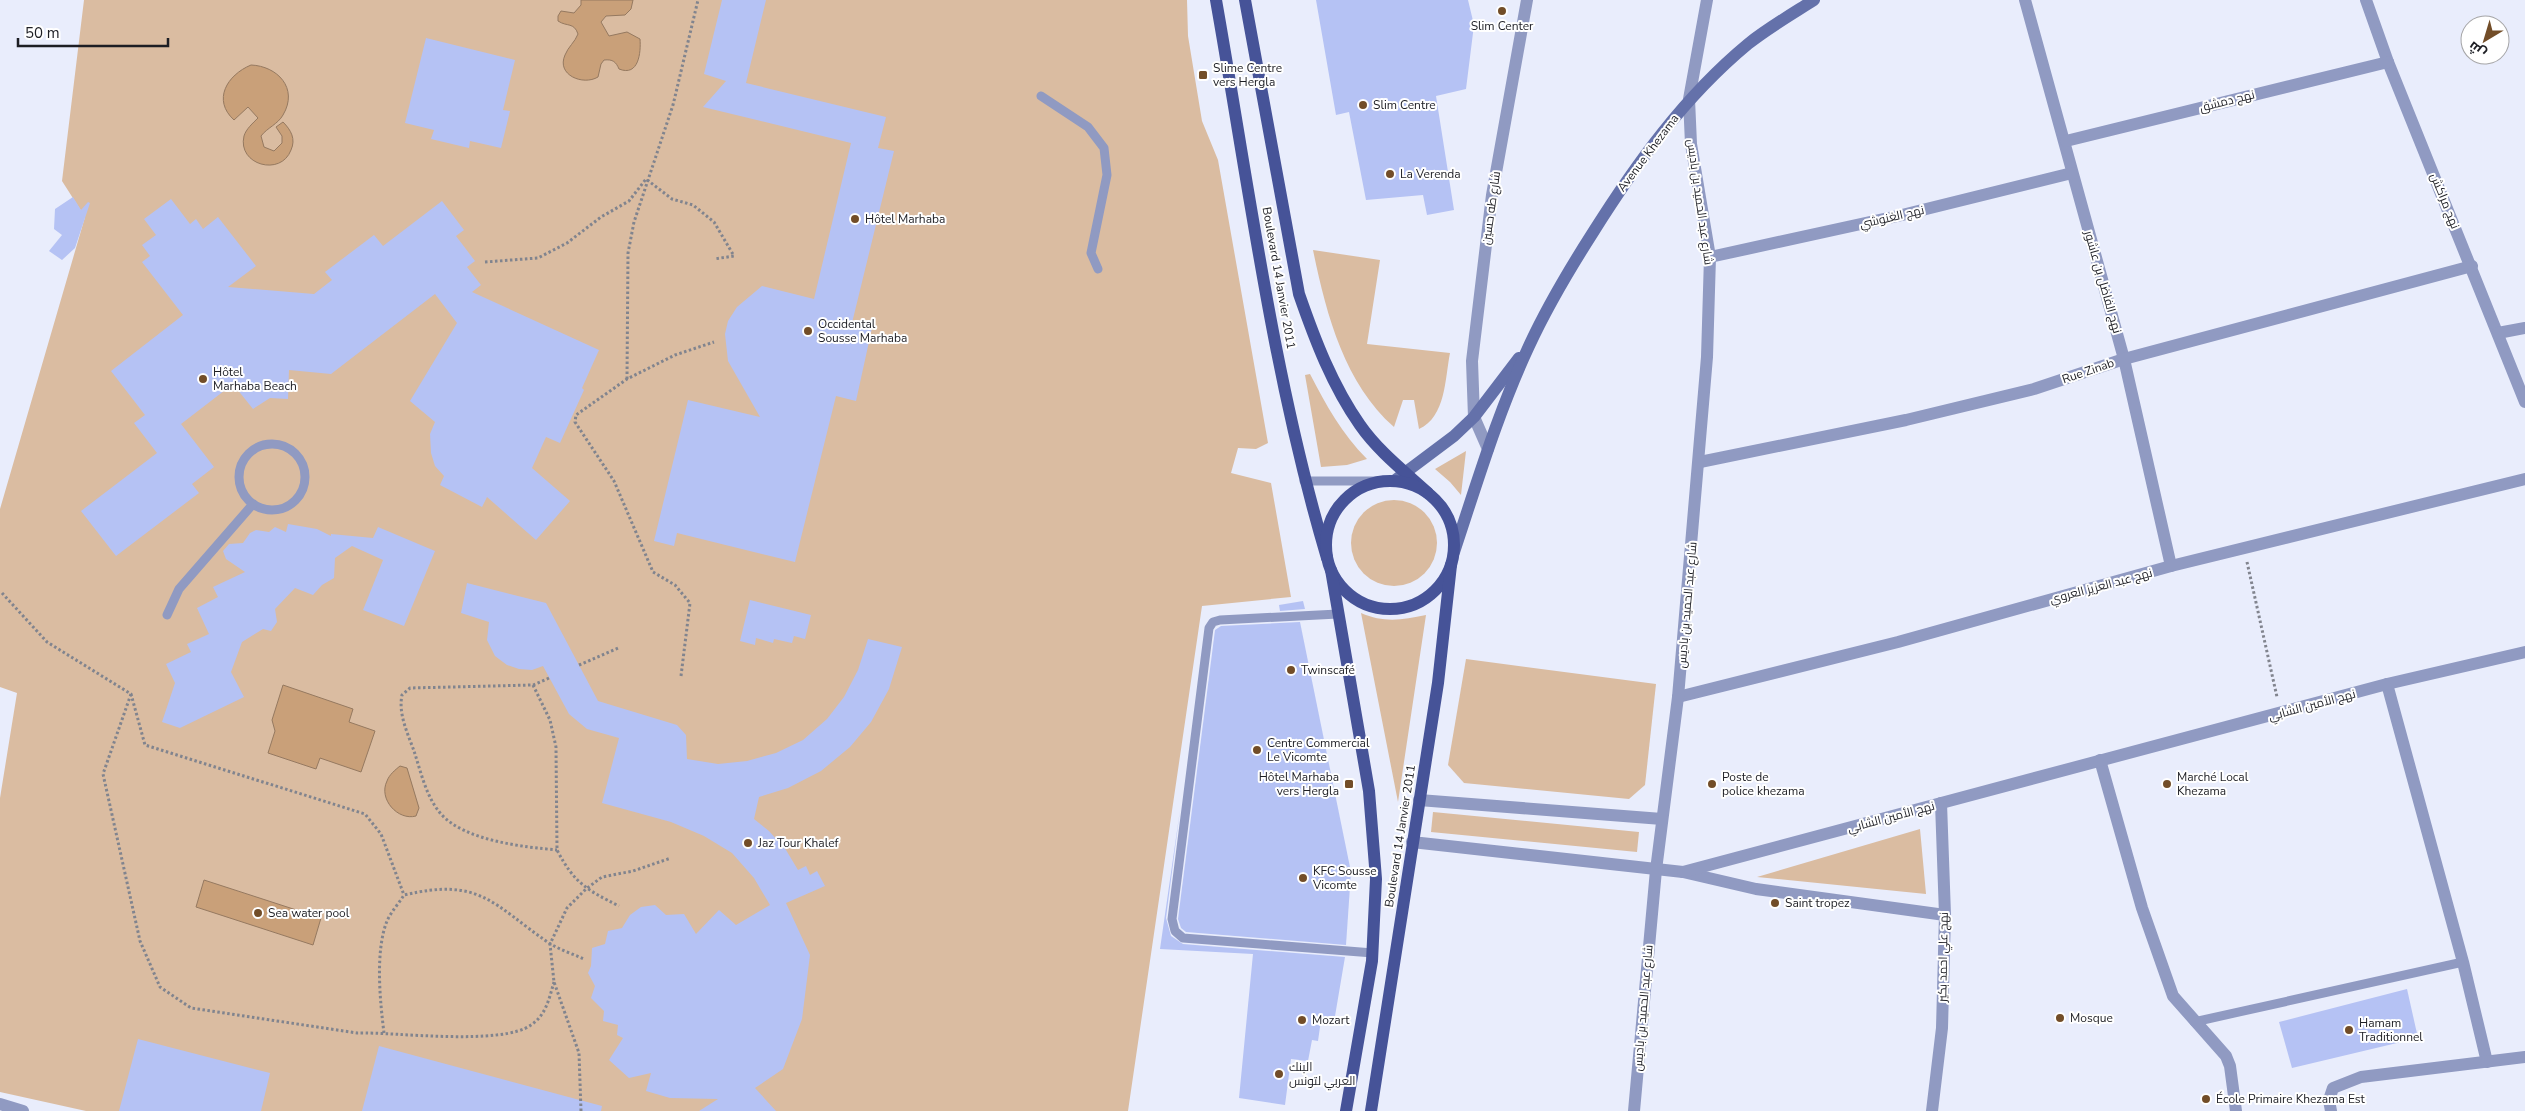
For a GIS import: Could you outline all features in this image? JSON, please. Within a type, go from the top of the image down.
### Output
[{"type":"main road","name":"Boulevard 14 Janvier 2011","points":[[1216,0],[1283,380],[1304,481],[1329,564],[1369,791],[1376,879],[1373,953],[1346,1111]]},
{"type":"main road","name":"Boulevard 14 Janvier 2011","points":[[1245,0],[1299,294],[1325,366],[1361,426],[1428,493]]},
{"type":"main road","name":"Avenue Khezama","points":[[1453,558],[1488,449],[1528,346],[1565,276],[1610,205],[1688,99],[1748,44],[1814,0]]},
{"type":"main road","name":"Avenue Khezama","points":[[1388,481],[1405,472],[1454,436],[1474,417],[1528,346]]},
{"type":"main road","points":[[1388,481],[1412,484],[1428,493],[1440,504],[1449,519],[1454,535],[1453,558],[1441,584],[1425,599],[1404,608],[1382,609],[1361,602],[1343,589],[1329,564],[1326,537],[1332,517],[1344,499],[1362,487],[1388,481]]},
{"type":"main road","name":"Boulevard 14 Janvier 2011","points":[[1371,1111],[1438,683],[1453,558]]},
{"type":"street","name":"شارع طه حسين","points":[[1474,417],[1471,377],[1475,321],[1492,195],[1527,0]]},
{"type":"street","name":"شارع عبد الحميد بن باديس","points":[[1636,1111],[1656,870],[1678,697],[1700,462],[1707,357],[1710,257],[1691,144],[1688,99],[1707,0]]},
{"type":"street","name":"نهج الفاضل بن عاشور","points":[[2025,0],[2066,141],[2072,173],[2124,359],[2171,566]]},
{"type":"street","name":"نهج مراكش","points":[[2366,0],[2388,62],[2472,266],[2525,402]]},
{"type":"street","name":"نهج دمشق","points":[[2066,141],[2388,62]]},
{"type":"street","name":"نهج الغنوشي","points":[[1710,257],[1902,215],[2072,173]]},
{"type":"street","name":"Rue Zinab","points":[[1700,462],[1906,420],[2034,389],[2124,359],[2472,266]]},
{"type":"street","points":[[2498,333],[2525,328]]},
{"type":"street","points":[[1474,417],[1488,449]]},
{"type":"street","name":"نهج عبد العزيز العروي","points":[[1678,697],[1898,642],[2171,566],[2525,479]]},
{"type":"street","name":"نهج الأمين الشابي","points":[[1683,872],[2100,760],[2281,714],[2387,684],[2525,652]]},
{"type":"street","points":[[2387,684],[2463,962],[2487,1062]]},
{"type":"street","points":[[2100,760],[2142,908],[2173,996],[2226,1056],[2230,1066],[2236,1111]]},
{"type":"street","points":[[1419,800],[1662,819]]},
{"type":"street","name":"نهج علي احمد بكير","points":[[1932,1111],[1942,1028],[1945,915],[1941,803]]},
{"type":"street","points":[[1412,842],[1683,872],[1756,888],[1945,915]]},
{"type":"street","points":[[2331,1111],[2329,1100],[2333,1088],[2361,1077],[2525,1057]]},
{"type":"street","points":[[0,1104],[23,1111]]},
{"type":"lane","points":[[1041,96],[1088,127],[1104,148],[1107,175],[1091,253],[1098,269]]},
{"type":"lane","points":[[267,444],[280,444],[292,450],[301,459],[306,471],[305,484],[300,496],[290,505],[278,510],[265,509],[253,504],[244,494],[240,482],[240,469],[245,457],[255,448],[267,444]]},
{"type":"lane","points":[[1304,481],[1388,481]]},
{"type":"lane","points":[[167,615],[179,589],[253,504]]},
{"type":"lane","points":[[1338,614],[1220,620],[1213,622],[1209,628],[1172,919],[1174,931],[1183,938],[1373,953]]},
{"type":"lane","points":[[2194,1022],[2463,962]]},
{"type":"path","points":[[627,379],[628,254],[634,222],[646,179],[673,105],[698,0]]},
{"type":"path","points":[[646,179],[672,199],[693,205],[714,222],[734,256],[714,259]]},
{"type":"path","points":[[485,262],[538,258],[567,244],[601,217],[629,202],[646,179]]},
{"type":"path","points":[[680,676],[690,603],[675,585],[653,572],[614,481],[575,422],[576,415],[627,379],[675,354],[714,342]]},
{"type":"path","points":[[2244,549],[2281,714]]},
{"type":"path","points":[[2,593],[46,642],[131,694],[145,745],[365,814],[381,834],[404,895]]},
{"type":"path","points":[[579,665],[618,648]]},
{"type":"path","points":[[549,678],[533,684],[410,688],[402,695],[401,706],[428,794],[442,815],[465,831],[492,840],[524,847],[557,850]]},
{"type":"path","points":[[533,684],[550,720],[556,748],[557,850],[564,863],[586,889],[619,906]]},
{"type":"path","points":[[131,694],[103,774],[140,941],[160,987],[191,1008],[348,1032],[384,1033],[413,1037],[510,1034],[531,1025],[547,1007],[554,982]]},
{"type":"path","points":[[581,1111],[579,1053],[554,982],[550,944],[568,908],[586,889],[602,877],[633,871],[671,858]]},
{"type":"path","points":[[384,1033],[380,977],[382,945],[387,921],[404,895],[430,889],[462,890],[491,900],[550,944],[584,959]]},
{"type":"shaded area","points":[[84,0],[1187,0],[1188,36],[1202,121],[1218,160],[1268,443],[1256,449],[1238,448],[1231,473],[1271,483],[1291,597],[1202,606],[1128,1111],[86,1111],[0,1092],[0,798],[17,693],[0,687],[0,509],[85,217],[62,181]]},
{"type":"shaded area","points":[[581,0],[633,0],[631,9],[625,15],[606,16],[601,22],[609,36],[627,32],[640,39],[639,56],[631,70],[619,69],[614,62],[604,60],[598,77],[585,80],[572,77],[564,68],[565,55],[578,34],[572,26],[558,21],[558,16],[561,11],[574,13],[581,5]]},
{"type":"shaded area","points":[[251,65],[269,69],[277,74],[287,88],[287,105],[283,115],[261,136],[264,147],[274,151],[282,143],[282,136],[276,127],[283,122],[292,135],[293,142],[286,158],[270,165],[261,164],[253,160],[247,154],[244,146],[244,136],[258,118],[248,107],[234,120],[227,112],[224,104],[223,96],[229,82],[242,69]]},
{"type":"shaded area","points":[[1313,250],[1380,260],[1367,344],[1450,353],[1443,396],[1435,416],[1419,429],[1414,400],[1403,400],[1394,427],[1362,390],[1350,368],[1331,322]]},
{"type":"shaded area","points":[[1310,374],[1335,419],[1367,459],[1347,465],[1321,467],[1305,375]]},
{"type":"shaded area","points":[[1466,451],[1461,495],[1435,469]]},
{"type":"shaded area","points":[[1386,500],[1402,500],[1411,503],[1425,512],[1434,526],[1437,543],[1434,560],[1425,574],[1411,583],[1402,586],[1386,586],[1370,579],[1358,567],[1351,551],[1351,535],[1358,519],[1370,507]]},
{"type":"shaded area","points":[[1361,613],[1393,620],[1426,615],[1398,802]]},
{"type":"shaded area","points":[[1466,659],[1656,684],[1645,785],[1629,799],[1464,783],[1448,765]]},
{"type":"shaded area","points":[[283,685],[353,709],[349,722],[375,731],[361,772],[320,758],[316,769],[268,753],[275,731],[272,720]]},
{"type":"shaded area","points":[[400,766],[407,768],[419,808],[416,816],[409,817],[397,812],[391,807],[385,795],[388,779]]},
{"type":"shaded area","points":[[1433,812],[1639,832],[1637,852],[1431,832]]},
{"type":"shaded area","points":[[1920,829],[1926,894],[1757,877]]},
{"type":"shaded area","name":"Sea water pool","points":[[204,880],[321,918],[313,945],[196,907]]},
{"type":"building","name":"Hôtel Marhaba","points":[[722,0],[766,0],[746,83],[886,117],[878,148],[894,151],[852,323],[872,328],[856,401],[836,396],[795,562],[677,533],[674,546],[654,541],[688,400],[760,417],[728,361],[725,334],[728,321],[737,307],[762,286],[814,299],[851,143],[703,107],[726,81],[704,74]]},
{"type":"building","name":"Slim Centre","points":[[1316,0],[1468,0],[1474,25],[1466,89],[1436,96],[1454,210],[1427,215],[1423,195],[1366,200],[1349,112],[1336,115]]},
{"type":"building","points":[[426,38],[515,60],[503,110],[510,111],[501,148],[470,141],[469,148],[431,139],[434,130],[405,123]]},
{"type":"building","points":[[73,197],[81,210],[88,202],[90,203],[75,248],[62,260],[49,251],[62,235],[54,229],[55,209]]},
{"type":"building","name":"Hôtel Marhaba Beach","points":[[171,199],[190,224],[196,219],[203,229],[218,217],[256,266],[228,287],[314,294],[332,280],[325,272],[374,235],[383,246],[442,201],[464,230],[456,236],[475,261],[467,267],[481,285],[472,292],[599,350],[582,388],[584,390],[560,443],[546,437],[532,468],[570,501],[536,540],[487,497],[482,507],[440,485],[444,476],[435,466],[431,453],[430,434],[435,422],[410,401],[457,323],[435,294],[331,374],[289,370],[288,399],[270,398],[253,409],[233,384],[181,424],[214,467],[192,484],[199,493],[116,556],[81,511],[157,453],[134,423],[145,415],[111,371],[183,315],[142,262],[150,256],[142,245],[156,235],[144,219]]},
{"type":"building","points":[[288,524],[317,529],[331,536],[331,534],[373,538],[378,527],[435,551],[404,626],[363,610],[383,560],[352,546],[335,558],[334,578],[322,585],[313,595],[295,588],[275,609],[277,622],[271,631],[263,629],[242,642],[231,672],[244,697],[180,728],[162,722],[175,683],[166,664],[191,652],[187,644],[209,634],[197,608],[218,597],[213,587],[245,572],[226,559],[223,551],[229,544],[243,543],[250,533],[256,530],[269,532],[275,527],[286,532]]},
{"type":"building","name":"Jaz Tour Khalef","points":[[467,583],[546,603],[598,701],[677,725],[686,735],[687,759],[718,764],[747,761],[776,753],[803,740],[827,719],[844,697],[858,670],[868,639],[902,647],[889,689],[871,722],[850,747],[821,771],[788,788],[759,797],[754,819],[769,831],[786,850],[798,870],[806,866],[810,875],[817,871],[825,886],[786,903],[810,955],[802,1019],[783,1069],[755,1088],[776,1111],[699,1111],[718,1099],[670,1098],[646,1091],[651,1073],[629,1078],[609,1060],[623,1038],[617,1035],[618,1025],[603,1021],[604,1011],[591,998],[595,986],[588,973],[591,966],[592,948],[605,944],[608,931],[622,928],[630,915],[641,907],[655,905],[666,915],[684,914],[696,934],[719,910],[736,925],[770,905],[754,878],[732,853],[704,836],[671,822],[602,803],[619,738],[587,729],[569,714],[543,666],[532,670],[519,669],[507,665],[495,656],[487,640],[489,622],[461,613]]},
{"type":"building","points":[[750,600],[811,615],[805,639],[794,636],[792,643],[774,639],[773,643],[756,638],[755,645],[740,641]]},
{"type":"building","points":[[1303,601],[1305,609],[1280,611],[1279,605]]},
{"type":"building","name":"Centre Commercial Le Vicomte","points":[[1300,622],[1351,872],[1346,945],[1186,932],[1181,928],[1178,919],[1215,630],[1221,626]]},
{"type":"building","points":[[1180,810],[1166,918],[1171,936],[1183,944],[1345,957],[1334,1022],[1321,1020],[1318,1041],[1312,1040],[1308,1061],[1291,1059],[1285,1105],[1239,1098],[1253,954],[1160,949]]},
{"type":"building","name":"Hamam Traditionnel","points":[[2407,989],[2418,1038],[2292,1068],[2279,1022]]},
{"type":"building","points":[[138,1039],[270,1073],[261,1111],[119,1111]]},
{"type":"building","points":[[379,1046],[602,1106],[601,1111],[362,1111]]},
{"type":"place","name":"Slim Center","points":[[1502,11]]},
{"type":"place","name":"Slime Centre vers Hergla","points":[[1203,75]]},
{"type":"place","name":"Slim Centre","points":[[1363,105]]},
{"type":"place","name":"La Verenda","points":[[1390,174]]},
{"type":"place","name":"Hôtel Marhaba","points":[[855,219]]},
{"type":"place","name":"Occidental Sousse Marhaba","points":[[808,331]]},
{"type":"place","name":"Hôtel Marhaba Beach","points":[[203,379]]},
{"type":"place","name":"Twinscafé","points":[[1291,670]]},
{"type":"place","name":"Centre Commercial Le Vicomte","points":[[1257,750]]},
{"type":"place","name":"Hôtel Marhaba vers Hergla","points":[[1349,784]]},
{"type":"place","name":"Poste de police khezama","points":[[1712,784]]},
{"type":"place","name":"Marché Local Khezama","points":[[2167,784]]},
{"type":"place","name":"Jaz Tour Khalef","points":[[748,843]]},
{"type":"place","name":"KFC Sousse Vicomte","points":[[1303,878]]},
{"type":"place","name":"Saint tropez","points":[[1775,903]]},
{"type":"place","name":"Sea water pool","points":[[258,913]]},
{"type":"place","name":"Mosque","points":[[2060,1018]]},
{"type":"place","name":"Mozart","points":[[1302,1020]]},
{"type":"place","name":"Hamam Traditionnel","points":[[2349,1030]]},
{"type":"place","name":"البنك العربي لتونس","points":[[1279,1074]]},
{"type":"place","name":"École Primaire Khezama Est","points":[[2206,1099]]}]
